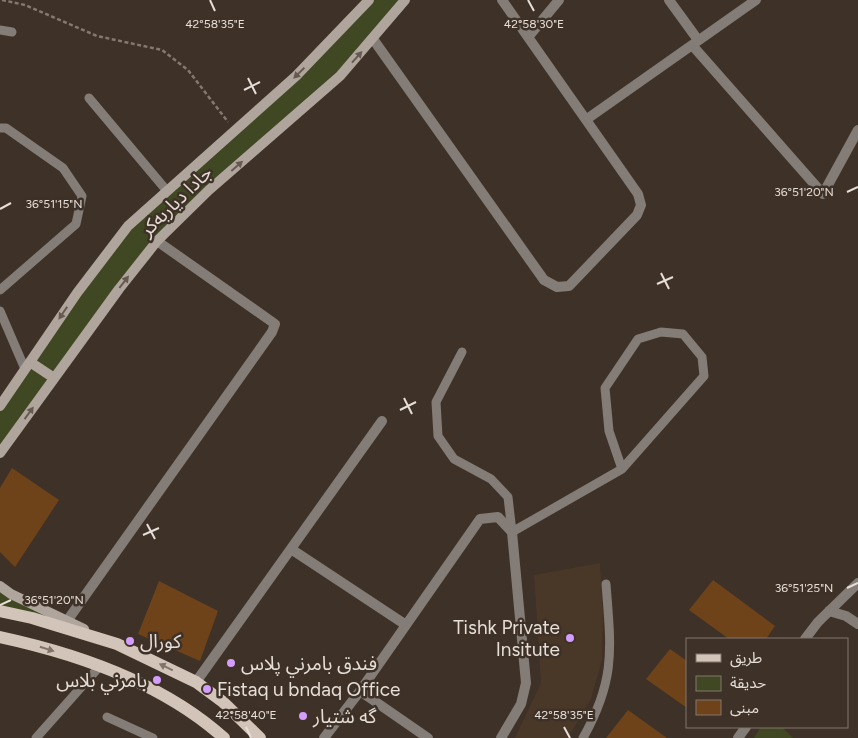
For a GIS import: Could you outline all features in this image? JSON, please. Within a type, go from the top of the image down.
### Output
[{"type":"main road","name":"جادا دیاربه‌كر","points":[[0,406],[77,293],[128,226],[296,76],[368,0]]},
{"type":"main road","name":"جادا دیاربه‌كر","points":[[0,453],[157,241],[209,190],[340,76],[374,39],[405,0]]},
{"type":"main road","points":[[28,365],[54,378]]},
{"type":"main road","points":[[0,586],[11,594],[196,682],[222,702],[260,738]]},
{"type":"main road","points":[[0,611],[32,618],[117,644]]},
{"type":"main road","points":[[0,637],[30,643],[100,666],[158,693],[207,722],[224,738]]},
{"type":"street","points":[[374,39],[544,280],[557,287],[569,286],[637,215],[641,205],[638,194],[530,36],[502,0]]},
{"type":"street","points":[[530,36],[559,0]]},
{"type":"street","points":[[669,0],[695,43],[823,194],[858,130]]},
{"type":"street","points":[[586,119],[756,0]]},
{"type":"street","points":[[67,621],[272,332],[275,324],[157,241]]},
{"type":"street","points":[[196,682],[382,421]]},
{"type":"street","points":[[324,738],[480,519],[498,517],[512,532],[526,683],[521,704],[502,738]]},
{"type":"street","points":[[291,549],[406,625]]},
{"type":"street","points":[[807,638],[829,611],[858,583]]},
{"type":"street","points":[[829,611],[846,616],[858,624]]},
{"type":"street","points":[[360,690],[428,738]]},
{"type":"lane","points":[[0,30],[12,32]]},
{"type":"lane","points":[[89,98],[167,191]]},
{"type":"lane","points":[[0,128],[6,128],[63,168],[82,196],[76,224],[0,290]]},
{"type":"lane","points":[[0,311],[28,365]]},
{"type":"lane","points":[[462,352],[436,402],[438,436],[454,459],[491,479],[508,498],[512,532],[622,468],[704,376],[702,357],[683,334],[661,332],[638,339],[605,388],[609,431],[622,468]]},
{"type":"lane","points":[[583,738],[598,710],[609,675],[610,637],[606,584]]},
{"type":"lane","points":[[36,738],[100,666]]},
{"type":"lane","points":[[107,717],[153,738]]},
{"type":"path","points":[[2,0],[25,5],[97,36],[162,50],[188,70],[235,131]]},
{"type":"shaded area","name":"Tishk Private Insitute","points":[[600,563],[603,617],[602,660],[591,699],[568,738],[515,738],[541,683],[534,575]]},
{"type":"green space","points":[[369,0],[405,0],[373,39],[157,241],[0,453],[0,406],[128,226],[296,76]]},
{"type":"green space","points":[[0,586],[67,621],[0,611]]},
{"type":"green space","points":[[760,728],[783,728],[793,738],[754,738]]},
{"type":"building","points":[[12,468],[59,500],[15,567],[0,552],[0,488]]},
{"type":"building","points":[[713,580],[775,626],[767,638],[728,638],[689,610]]},
{"type":"building","points":[[159,581],[218,611],[200,661],[138,634]]},
{"type":"building","points":[[670,649],[686,660],[686,707],[646,679]]},
{"type":"building","points":[[628,710],[667,738],[606,738]]},
{"type":"place","name":"Tishk Private Insitute","points":[[570,638]]},
{"type":"place","name":"كورال","points":[[130,641]]},
{"type":"place","name":"فندق بامرني پلاس","points":[[231,663]]},
{"type":"place","name":"بامرني بلاس","points":[[157,680]]},
{"type":"place","name":"Fistaq u bndaq Office","points":[[207,689]]},
{"type":"place","name":"گه شتيار","points":[[303,716]]}]
